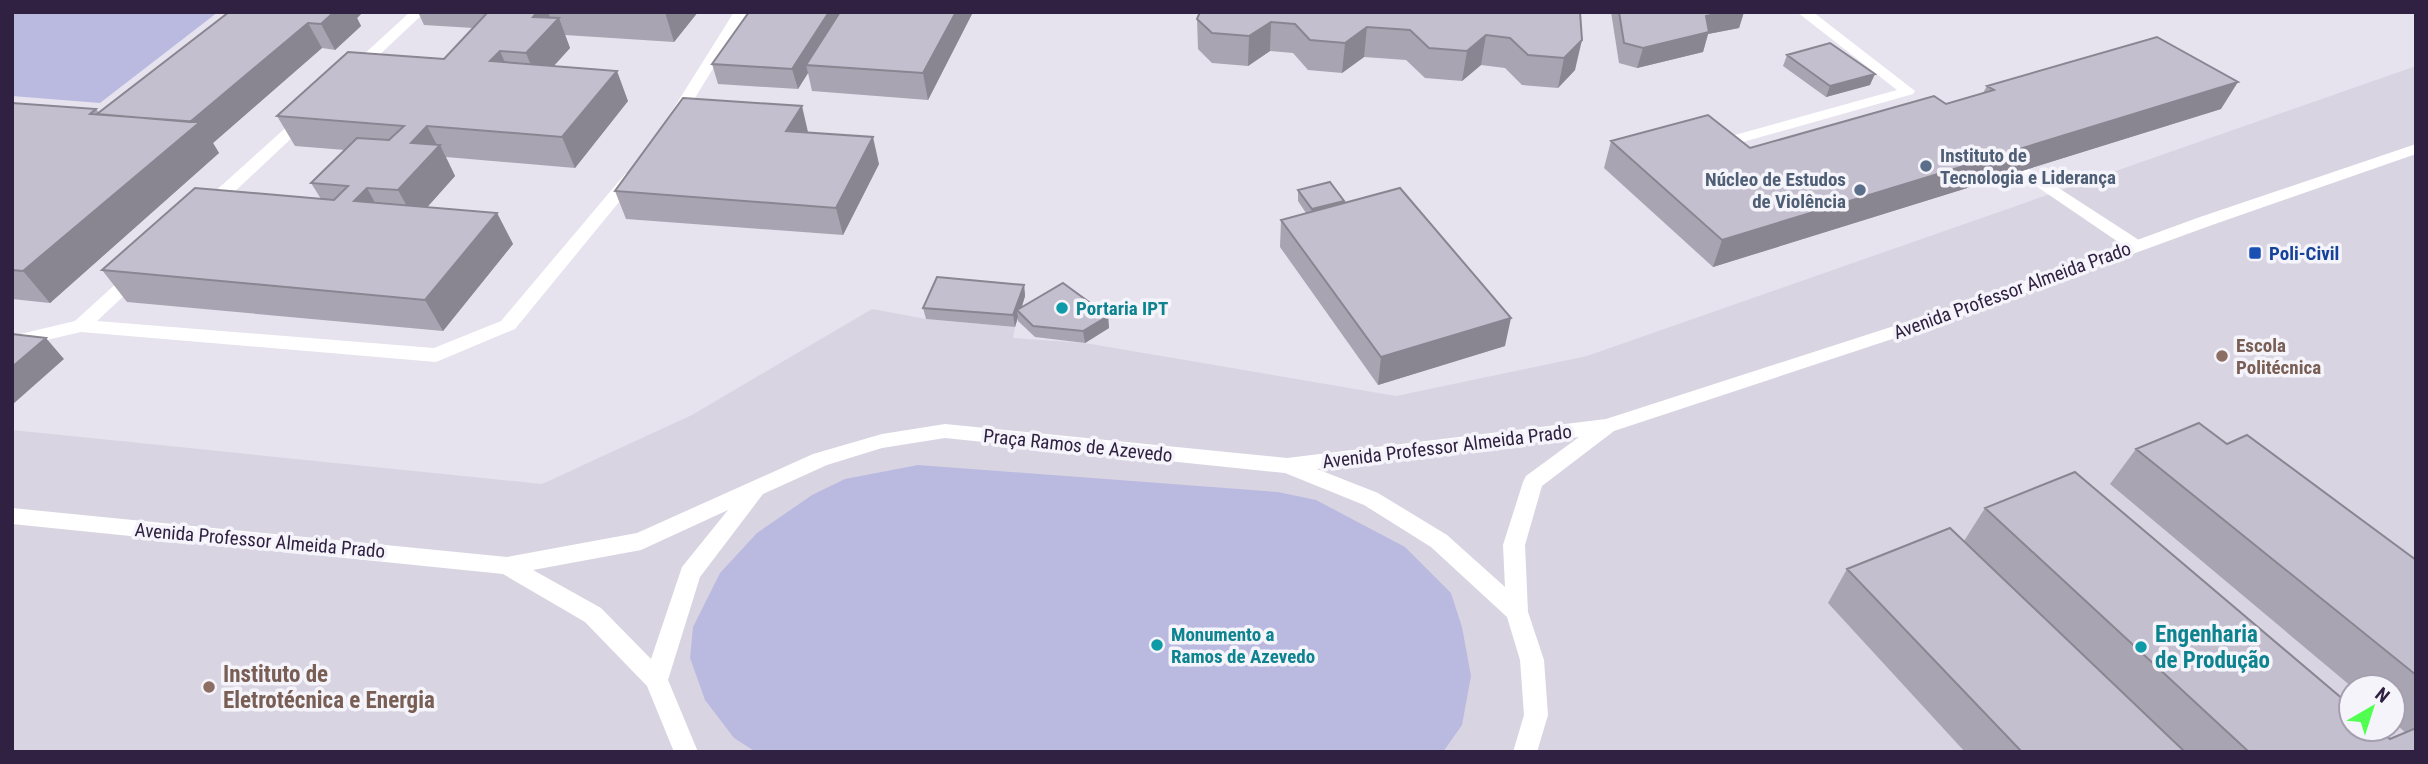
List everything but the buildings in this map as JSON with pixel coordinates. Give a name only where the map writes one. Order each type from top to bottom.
[{"type":"street","points":[[1730,142],[1913,95],[1804,12]]},
{"type":"street","name":"Avenida Professor Almeida Prado","points":[[1287,466],[1607,426],[1965,309],[2136,246],[2416,149]]},
{"type":"street","points":[[2023,170],[2136,246]]},
{"type":"street","points":[[12,342],[81,326]]},
{"type":"street","name":"Avenida Professor Almeida Prado","points":[[1517,612],[1514,545],[1532,482],[1607,426]]},
{"type":"street","name":"Praça Ramos de Azevedo","points":[[656,680],[690,573],[756,490],[820,458],[882,441],[945,431],[1287,466],[1371,499],[1439,541],[1517,612]]},
{"type":"street","name":"Avenida Professor Almeida Prado","points":[[12,516],[507,566],[641,541],[756,490]]},
{"type":"street","name":"Avenida Professor Almeida Prado","points":[[507,566],[593,615],[656,680]]},
{"type":"street","points":[[1517,612],[1532,660],[1536,715],[1525,752]]},
{"type":"street","points":[[656,680],[686,752]]},
{"type":"lane","points":[[346,79],[418,12]]},
{"type":"lane","points":[[668,130],[741,12]]},
{"type":"lane","points":[[193,222],[316,107]]},
{"type":"lane","points":[[81,326],[436,355],[508,326],[643,162]]},
{"type":"lane","points":[[81,326],[153,260]]},
{"type":"shaded area","points":[[12,12],[218,12],[100,103],[12,96]]},
{"type":"shaded area","points":[[2416,66],[2416,752],[12,752],[12,430],[542,484],[692,415],[872,309],[926,319],[1015,327],[1013,338],[1085,343],[1396,396],[1587,356]]},
{"type":"shaded area","points":[[918,465],[1278,492],[1316,500],[1405,547],[1451,593],[1462,627],[1471,676],[1462,725],[1443,752],[756,752],[734,738],[705,700],[690,658],[693,627],[720,573],[757,533],[812,495],[845,479]]},
{"type":"place","name":"Instituto de Tecnologia e Liderança","points":[[1926,166]]},
{"type":"place","name":"Núcleo de Estudos de Violência","points":[[1860,190]]},
{"type":"place","name":"Poli-Civil","points":[[2255,253]]},
{"type":"place","name":"Portaria IPT","points":[[1062,308]]},
{"type":"place","name":"Escola Politécnica","points":[[2222,356]]},
{"type":"place","name":"Monumento a Ramos de Azevedo","points":[[1157,645]]},
{"type":"place","name":"Engenharia de Produção","points":[[2141,647]]},
{"type":"place","name":"Instituto de Eletrotécnica e Energia","points":[[209,687]]}]
